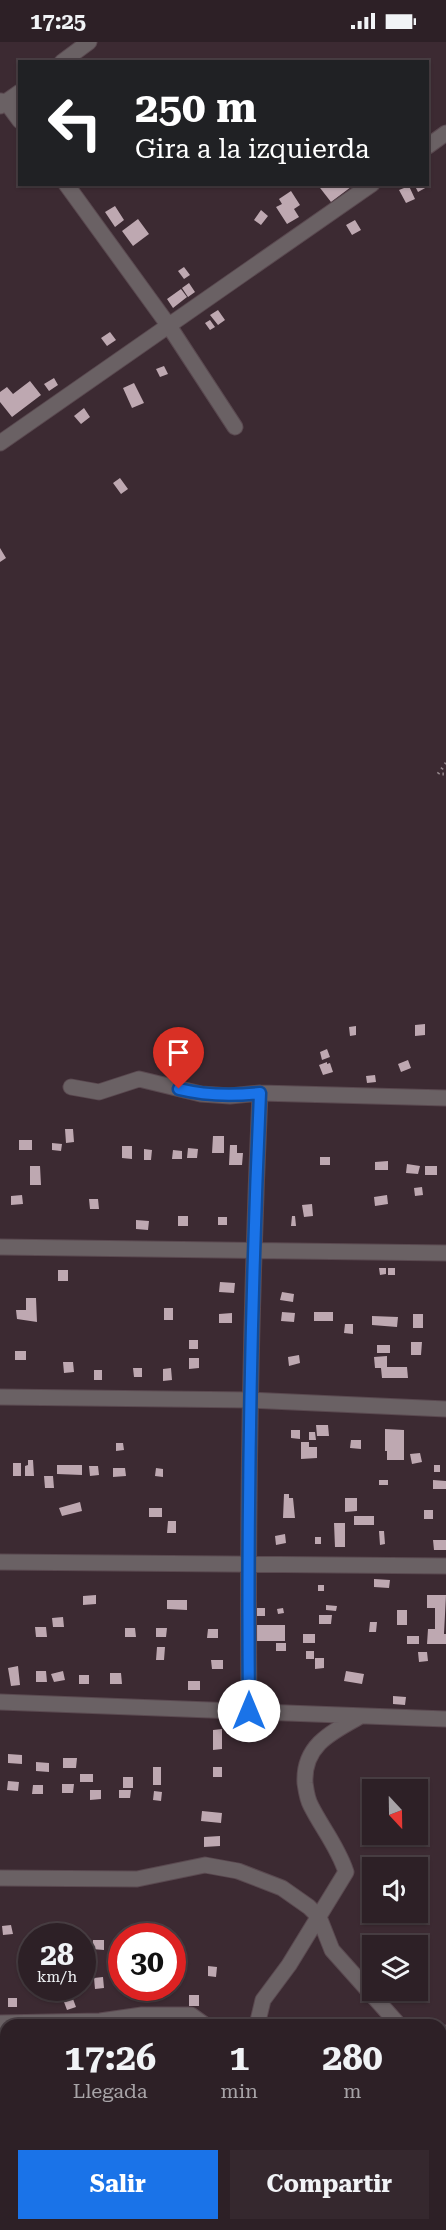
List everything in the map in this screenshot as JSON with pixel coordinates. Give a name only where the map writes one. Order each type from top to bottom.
[{"type":"street","points":[[65,60],[89,42]]},
{"type":"street","points":[[18,93],[2,103],[18,119]]},
{"type":"street","points":[[429,145],[446,133]]},
{"type":"street","points":[[67,186],[169,326],[235,427]]},
{"type":"street","points":[[0,443],[369,186]]},
{"type":"street","points":[[70,1087],[99,1092],[139,1079],[201,1094],[230,1096],[260,1093],[446,1098]]},
{"type":"street","points":[[249,1711],[247,1563],[253,1251],[260,1093]]},
{"type":"street","points":[[0,1247],[446,1253]]},
{"type":"street","points":[[0,1397],[251,1400],[446,1408]]},
{"type":"street","points":[[0,1562],[446,1566]]},
{"type":"street","points":[[0,1702],[446,1719]]},
{"type":"street","points":[[258,2019],[263,2000],[289,1965],[346,1872],[341,1856],[309,1804],[304,1769],[312,1750],[330,1733],[361,1716]]},
{"type":"street","points":[[0,1878],[137,1879],[205,1865],[238,1871],[282,1888],[309,1907],[319,1917],[332,1950],[394,2019]]},
{"type":"street","points":[[108,2019],[142,2015],[191,2015],[197,2019]]},
{"type":"path","points":[[446,763],[438,774],[446,774]]},
{"type":"building","points":[[319,186],[350,186],[351,187],[331,202]]},
{"type":"building","points":[[409,186],[415,199],[406,203],[399,190]]},
{"type":"building","points":[[415,186],[427,186],[427,187],[418,192]]},
{"type":"building","points":[[291,191],[300,205],[294,209],[299,217],[287,224],[276,207],[282,204],[279,199]]},
{"type":"building","points":[[115,206],[124,220],[115,227],[105,212]]},
{"type":"building","points":[[261,210],[268,216],[261,225],[254,220]]},
{"type":"building","points":[[138,219],[149,234],[133,246],[122,231]]},
{"type":"building","points":[[355,220],[361,230],[352,235],[346,225]]},
{"type":"building","points":[[184,267],[190,275],[184,279],[178,271]]},
{"type":"building","points":[[189,283],[195,292],[188,297],[182,288]]},
{"type":"building","points":[[181,289],[187,297],[173,308],[167,299]]},
{"type":"building","points":[[218,310],[225,320],[218,325],[210,315]]},
{"type":"building","points":[[210,320],[215,327],[210,330],[205,323]]},
{"type":"building","points":[[110,332],[116,340],[107,346],[101,338]]},
{"type":"building","points":[[164,366],[168,374],[160,377],[156,369]]},
{"type":"building","points":[[54,378],[58,385],[49,391],[44,384]]},
{"type":"building","points":[[30,381],[41,395],[12,417],[0,402],[0,392],[7,387],[13,394]]},
{"type":"building","points":[[134,383],[144,403],[132,408],[123,388]]},
{"type":"building","points":[[84,408],[90,417],[81,424],[74,416]]},
{"type":"building","points":[[120,478],[128,489],[121,494],[113,483]]},
{"type":"building","points":[[0,548],[6,558],[0,562]]},
{"type":"building","points":[[425,1024],[425,1035],[415,1036],[415,1025]]},
{"type":"building","points":[[356,1026],[356,1035],[350,1036],[349,1027]]},
{"type":"building","points":[[327,1049],[330,1057],[322,1060],[320,1052]]},
{"type":"building","points":[[408,1060],[411,1068],[401,1072],[398,1064]]},
{"type":"building","points":[[327,1062],[327,1064],[330,1063],[333,1072],[323,1075],[319,1065]]},
{"type":"building","points":[[375,1075],[376,1082],[367,1083],[366,1076]]},
{"type":"building","points":[[65,1129],[73,1129],[74,1142],[66,1143]]},
{"type":"building","points":[[213,1136],[224,1136],[224,1153],[212,1153]]},
{"type":"building","points":[[19,1140],[32,1140],[32,1150],[19,1150]]},
{"type":"building","points":[[52,1143],[62,1144],[61,1151],[52,1150]]},
{"type":"building","points":[[230,1145],[237,1145],[237,1153],[243,1153],[242,1165],[229,1165]]},
{"type":"building","points":[[122,1146],[132,1146],[132,1159],[122,1158]]},
{"type":"building","points":[[188,1148],[198,1149],[197,1158],[187,1158]]},
{"type":"building","points":[[144,1149],[152,1150],[151,1160],[144,1160]]},
{"type":"building","points":[[173,1150],[182,1151],[182,1159],[172,1159]]},
{"type":"building","points":[[320,1157],[330,1157],[330,1165],[320,1165]]},
{"type":"building","points":[[388,1161],[388,1170],[375,1170],[375,1162]]},
{"type":"building","points":[[407,1164],[420,1166],[418,1174],[406,1173]]},
{"type":"building","points":[[30,1166],[40,1166],[41,1185],[30,1185]]},
{"type":"building","points":[[425,1166],[437,1166],[437,1175],[425,1175]]},
{"type":"building","points":[[422,1187],[423,1195],[415,1196],[414,1188]]},
{"type":"building","points":[[22,1195],[23,1204],[11,1205],[11,1196]]},
{"type":"building","points":[[387,1195],[388,1204],[375,1206],[374,1197]]},
{"type":"building","points":[[89,1199],[98,1199],[99,1209],[90,1209]]},
{"type":"building","points":[[312,1204],[313,1216],[304,1217],[302,1205]]},
{"type":"building","points":[[178,1216],[188,1216],[188,1226],[178,1226]]},
{"type":"building","points":[[292,1216],[295,1216],[296,1226],[291,1226]]},
{"type":"building","points":[[218,1217],[227,1217],[227,1225],[218,1225]]},
{"type":"building","points":[[136,1220],[149,1221],[148,1230],[136,1229]]},
{"type":"building","points":[[379,1268],[386,1268],[386,1274],[380,1275]]},
{"type":"building","points":[[388,1268],[395,1268],[395,1275],[388,1275]]},
{"type":"building","points":[[58,1270],[68,1270],[68,1281],[58,1281]]},
{"type":"building","points":[[220,1282],[235,1283],[234,1293],[219,1292]]},
{"type":"building","points":[[282,1292],[294,1294],[293,1302],[280,1300]]},
{"type":"building","points":[[26,1298],[36,1298],[37,1322],[17,1319],[16,1310],[26,1310]]},
{"type":"building","points":[[164,1308],[173,1308],[173,1320],[164,1320]]},
{"type":"building","points":[[282,1312],[295,1313],[294,1322],[281,1321]]},
{"type":"building","points":[[314,1312],[333,1312],[333,1321],[314,1321]]},
{"type":"building","points":[[232,1313],[232,1323],[219,1323],[219,1314]]},
{"type":"building","points":[[413,1314],[423,1314],[423,1328],[413,1328]]},
{"type":"building","points":[[372,1316],[398,1317],[397,1327],[372,1325]]},
{"type":"building","points":[[345,1324],[353,1324],[353,1334],[344,1333]]},
{"type":"building","points":[[189,1340],[198,1340],[198,1349],[189,1349]]},
{"type":"building","points":[[411,1342],[422,1342],[421,1355],[411,1355]]},
{"type":"building","points":[[377,1345],[390,1345],[390,1353],[377,1353]]},
{"type":"building","points":[[15,1351],[26,1351],[26,1360],[15,1360]]},
{"type":"building","points":[[299,1355],[300,1363],[289,1366],[288,1357]]},
{"type":"building","points":[[387,1356],[387,1367],[407,1367],[408,1378],[382,1378],[381,1368],[375,1368],[374,1357]]},
{"type":"building","points":[[189,1358],[199,1358],[199,1368],[189,1369]]},
{"type":"building","points":[[63,1362],[73,1362],[74,1372],[64,1373]]},
{"type":"building","points":[[133,1368],[142,1368],[142,1377],[134,1377]]},
{"type":"building","points":[[171,1368],[172,1380],[163,1381],[163,1369]]},
{"type":"building","points":[[94,1370],[102,1370],[102,1380],[94,1380]]},
{"type":"building","points":[[316,1425],[328,1425],[329,1436],[317,1436]]},
{"type":"building","points":[[385,1429],[404,1430],[404,1460],[387,1460]]},
{"type":"building","points":[[291,1430],[300,1430],[300,1439],[291,1438]]},
{"type":"building","points":[[309,1432],[315,1432],[316,1440],[309,1440]]},
{"type":"building","points":[[351,1440],[361,1440],[361,1449],[350,1448]]},
{"type":"building","points":[[301,1442],[309,1442],[309,1447],[317,1447],[317,1458],[301,1459]]},
{"type":"building","points":[[116,1443],[123,1443],[124,1450],[116,1451]]},
{"type":"building","points":[[420,1453],[422,1462],[412,1464],[410,1454]]},
{"type":"building","points":[[28,1460],[33,1460],[34,1476],[25,1476],[25,1466],[28,1465]]},
{"type":"building","points":[[13,1463],[21,1463],[21,1476],[13,1476]]},
{"type":"building","points":[[57,1465],[82,1465],[82,1475],[57,1474]]},
{"type":"building","points":[[434,1465],[440,1465],[440,1472],[434,1472]]},
{"type":"building","points":[[89,1466],[98,1466],[99,1475],[90,1476]]},
{"type":"building","points":[[113,1468],[125,1468],[126,1476],[113,1477]]},
{"type":"building","points":[[156,1468],[163,1469],[163,1477],[155,1476]]},
{"type":"building","points":[[44,1476],[53,1476],[54,1488],[45,1488]]},
{"type":"building","points":[[379,1480],[388,1480],[388,1485],[379,1485]]},
{"type":"building","points":[[433,1480],[446,1481],[446,1489],[433,1489]]},
{"type":"building","points":[[284,1494],[289,1494],[289,1498],[293,1498],[295,1518],[283,1518]]},
{"type":"building","points":[[345,1498],[357,1498],[357,1511],[345,1512]]},
{"type":"building","points":[[80,1502],[82,1511],[62,1516],[59,1508]]},
{"type":"building","points":[[149,1508],[162,1508],[162,1517],[149,1517]]},
{"type":"building","points":[[424,1510],[433,1510],[433,1519],[424,1519]]},
{"type":"building","points":[[354,1516],[374,1516],[374,1525],[354,1525]]},
{"type":"building","points":[[168,1521],[176,1521],[176,1533],[167,1533]]},
{"type":"building","points":[[334,1523],[345,1523],[345,1547],[335,1547]]},
{"type":"building","points":[[379,1531],[384,1531],[385,1544],[380,1545]]},
{"type":"building","points":[[285,1534],[286,1543],[276,1545],[275,1536]]},
{"type":"building","points":[[315,1537],[321,1537],[321,1544],[315,1544]]},
{"type":"building","points":[[433,1540],[446,1540],[446,1550],[434,1550]]},
{"type":"building","points":[[374,1579],[390,1580],[389,1588],[374,1587]]},
{"type":"building","points":[[318,1585],[324,1585],[324,1591],[318,1591]]},
{"type":"building","points":[[96,1595],[96,1604],[83,1605],[83,1596]]},
{"type":"building","points":[[427,1595],[446,1595],[444,1634],[446,1634],[446,1644],[427,1644],[428,1629],[435,1629],[435,1608],[427,1608]]},
{"type":"building","points":[[167,1600],[187,1600],[187,1610],[167,1609]]},
{"type":"building","points":[[326,1605],[337,1606],[336,1611],[326,1610]]},
{"type":"building","points":[[257,1608],[265,1608],[265,1616],[257,1616]]},
{"type":"building","points":[[283,1608],[284,1613],[278,1614],[277,1609]]},
{"type":"building","points":[[397,1610],[407,1610],[407,1625],[397,1625]]},
{"type":"building","points":[[319,1615],[332,1615],[331,1624],[319,1624]]},
{"type":"building","points":[[63,1617],[64,1627],[53,1627],[52,1618]]},
{"type":"building","points":[[370,1622],[377,1622],[376,1632],[369,1632]]},
{"type":"building","points":[[254,1625],[285,1625],[285,1641],[254,1641]]},
{"type":"building","points":[[35,1627],[46,1627],[47,1637],[36,1637]]},
{"type":"building","points":[[125,1628],[135,1628],[136,1637],[125,1637]]},
{"type":"building","points":[[156,1628],[167,1628],[166,1637],[156,1637]]},
{"type":"building","points":[[208,1629],[218,1629],[218,1638],[207,1638]]},
{"type":"building","points":[[303,1634],[315,1634],[315,1643],[303,1643]]},
{"type":"building","points":[[407,1636],[419,1636],[419,1644],[407,1644]]},
{"type":"building","points":[[276,1643],[286,1643],[286,1651],[276,1651]]},
{"type":"building","points":[[157,1647],[165,1647],[164,1660],[156,1660]]},
{"type":"building","points":[[306,1651],[314,1651],[314,1659],[306,1659]]},
{"type":"building","points":[[418,1652],[427,1652],[428,1661],[419,1662]]},
{"type":"building","points":[[315,1658],[324,1658],[324,1668],[315,1669]]},
{"type":"building","points":[[211,1660],[223,1660],[223,1669],[212,1669]]},
{"type":"building","points":[[18,1666],[20,1685],[11,1686],[8,1668]]},
{"type":"building","points":[[36,1671],[46,1671],[47,1682],[36,1682]]},
{"type":"building","points":[[63,1671],[65,1680],[54,1682],[51,1674]]},
{"type":"building","points":[[346,1671],[364,1674],[362,1684],[344,1681]]},
{"type":"building","points":[[110,1673],[121,1673],[122,1684],[110,1684]]},
{"type":"building","points":[[79,1675],[89,1675],[89,1684],[79,1684]]},
{"type":"building","points":[[188,1681],[200,1681],[200,1690],[188,1690]]},
{"type":"building","points":[[393,1696],[406,1697],[405,1705],[393,1704]]},
{"type":"building","points":[[222,1729],[222,1749],[213,1750],[213,1730]]},
{"type":"building","points":[[8,1754],[22,1755],[22,1764],[8,1763]]},
{"type":"building","points":[[63,1758],[77,1758],[76,1768],[63,1768]]},
{"type":"building","points":[[36,1762],[49,1763],[49,1772],[36,1771]]},
{"type":"building","points":[[153,1767],[161,1767],[161,1785],[153,1785]]},
{"type":"building","points":[[213,1767],[222,1767],[222,1777],[213,1777]]},
{"type":"building","points":[[80,1774],[93,1774],[93,1782],[80,1782]]},
{"type":"building","points":[[123,1777],[133,1777],[133,1788],[123,1788]]},
{"type":"building","points":[[8,1781],[19,1782],[18,1791],[7,1790]]},
{"type":"building","points":[[62,1784],[74,1784],[73,1793],[62,1793]]},
{"type":"building","points":[[33,1785],[43,1785],[43,1794],[32,1794]]},
{"type":"building","points":[[90,1790],[101,1790],[101,1799],[90,1800]]},
{"type":"building","points":[[119,1790],[131,1790],[130,1798],[119,1798]]},
{"type":"building","points":[[154,1791],[162,1792],[161,1801],[153,1800]]},
{"type":"building","points":[[202,1811],[222,1813],[221,1823],[201,1821]]},
{"type":"building","points":[[220,1836],[220,1846],[204,1847],[204,1837]]},
{"type":"building","points":[[11,1925],[13,1934],[3,1935],[2,1926]]},
{"type":"building","points":[[96,1940],[104,1940],[104,1950],[96,1949]]},
{"type":"building","points":[[208,1966],[217,1967],[216,1977],[208,1976]]},
{"type":"building","points":[[103,1977],[104,1988],[96,1989],[96,1978]]},
{"type":"building","points":[[189,1995],[199,1995],[199,2006],[189,2006]]},
{"type":"building","points":[[8,1998],[17,1998],[17,2007],[8,2007]]},
{"type":"building","points":[[74,2001],[76,2007],[67,2010],[64,2002]]},
{"type":"route","points":[[179,1089],[201,1094],[230,1096],[260,1093],[253,1251],[247,1563],[249,1711]]}]
